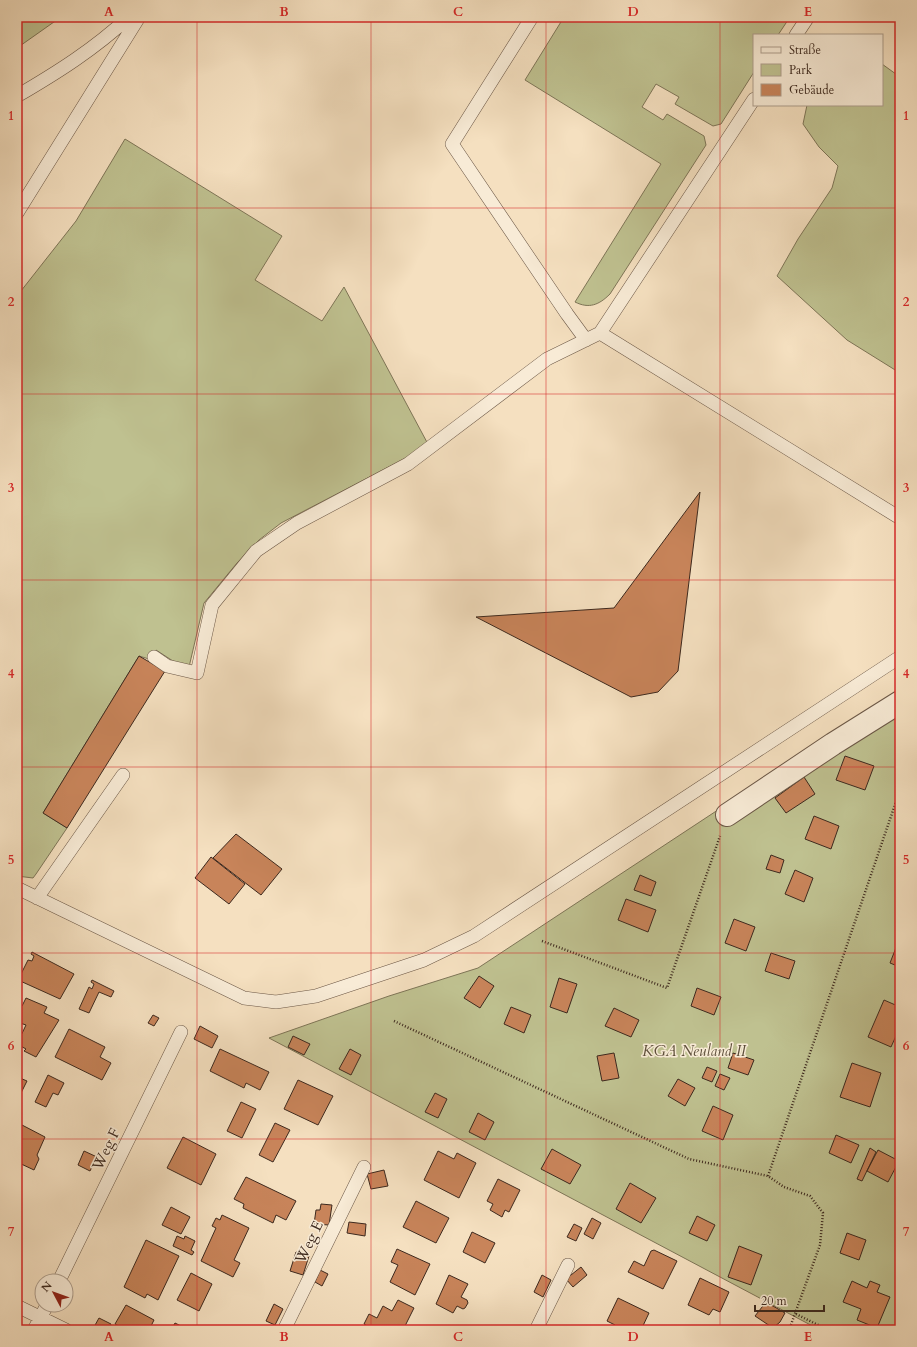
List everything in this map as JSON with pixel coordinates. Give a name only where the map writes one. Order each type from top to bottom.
[{"type":"street","points":[[727,815],[900,702]]},
{"type":"lane","points":[[17,96],[60,71],[96,46],[129,17]]},
{"type":"lane","points":[[17,213],[139,17]]},
{"type":"lane","points":[[532,17],[452,144],[516,240],[586,340]]},
{"type":"lane","points":[[797,34],[808,17]]},
{"type":"lane","points":[[154,657],[167,666],[197,673],[212,605],[256,551],[297,523],[408,464],[547,359],[600,333],[753,101]]},
{"type":"lane","points":[[600,333],[900,518]]},
{"type":"lane","points":[[17,888],[244,998],[276,1002],[316,996],[424,960],[474,936],[900,656]]},
{"type":"lane","points":[[37,898],[123,776]]},
{"type":"lane","name":"Weg F","points":[[62,1273],[182,1032]]},
{"type":"lane","name":"Weg E","points":[[284,1330],[364,1168]]},
{"type":"lane","points":[[536,1330],[568,1265]]},
{"type":"lane","points":[[17,1306],[66,1330]]},
{"type":"lane","points":[[34,1330],[43,1313]]},
{"type":"path","points":[[768,1176],[900,790]]},
{"type":"path","points":[[542,941],[667,988],[727,815]]},
{"type":"path","points":[[394,1021],[689,1159],[768,1176],[784,1187],[810,1196],[823,1213],[820,1245],[789,1330]]},
{"type":"path","points":[[796,1314],[828,1330]]},
{"type":"green space","points":[[17,17],[61,17],[17,48]]},
{"type":"green space","points":[[564,17],[790,17],[779,34],[753,34],[753,74],[721,124],[713,126],[675,104],[679,97],[656,84],[642,107],[663,120],[667,114],[704,136],[706,145],[610,294],[602,301],[594,305],[585,305],[575,302],[661,164],[525,80]]},
{"type":"green space","points":[[883,65],[900,77],[900,373],[847,340],[777,276],[798,239],[832,188],[838,166],[819,147],[803,124],[807,106],[883,106]]},
{"type":"green space","points":[[125,139],[282,236],[255,280],[322,321],[344,287],[429,446],[281,523],[259,540],[237,563],[204,603],[189,667],[173,661],[156,650],[149,659],[139,656],[43,813],[67,828],[33,878],[17,876],[17,296],[76,221]]},
{"type":"green space","name":"KGA Neuland II","points":[[900,690],[900,1330],[820,1330],[269,1038],[389,996],[478,968]]},
{"type":"building","points":[[700,492],[678,671],[658,692],[631,697],[476,617],[614,608]]},
{"type":"building","points":[[139,656],[165,671],[67,828],[43,813]]},
{"type":"building","points":[[845,756],[874,766],[865,790],[836,780]]},
{"type":"building","points":[[804,777],[815,794],[786,813],[775,798]]},
{"type":"building","points":[[814,816],[839,826],[831,849],[805,839]]},
{"type":"building","points":[[236,834],[282,869],[261,895],[213,858]]},
{"type":"building","points":[[771,855],[784,860],[780,873],[766,869]]},
{"type":"building","points":[[211,857],[245,884],[229,904],[195,878]]},
{"type":"building","points":[[795,870],[813,878],[804,902],[785,894]]},
{"type":"building","points":[[640,875],[656,882],[651,896],[634,890]]},
{"type":"building","points":[[626,899],[656,910],[648,932],[618,920]]},
{"type":"building","points":[[734,919],[755,927],[746,951],[725,943]]},
{"type":"building","points":[[897,945],[900,946],[900,967],[890,963]]},
{"type":"building","points":[[32,952],[74,974],[60,999],[18,980],[28,960],[32,961],[34,956],[31,954]]},
{"type":"building","points":[[771,953],[795,961],[789,979],[765,971]]},
{"type":"building","points":[[479,976],[494,986],[480,1008],[464,998]]},
{"type":"building","points":[[559,978],[577,984],[567,1013],[550,1007]]},
{"type":"building","points":[[92,980],[114,991],[111,997],[99,992],[89,1013],[79,1009],[89,987],[92,989],[94,984],[91,982]]},
{"type":"building","points":[[697,988],[721,997],[714,1015],[691,1006]]},
{"type":"building","points":[[26,998],[47,1007],[44,1013],[59,1020],[36,1057],[24,1051],[26,1049],[17,1044],[26,1025],[20,1023],[21,1020],[17,1018],[17,1004],[22,1006]]},
{"type":"building","points":[[884,1000],[900,1007],[900,1027],[891,1047],[868,1037]]},
{"type":"building","points":[[511,1007],[531,1015],[524,1033],[504,1024]]},
{"type":"building","points":[[614,1008],[639,1020],[631,1037],[605,1026]]},
{"type":"building","points":[[153,1015],[159,1018],[154,1026],[148,1023]]},
{"type":"building","points":[[200,1026],[218,1036],[212,1048],[194,1039]]},
{"type":"building","points":[[69,1029],[105,1047],[100,1057],[111,1063],[102,1080],[55,1057]]},
{"type":"building","points":[[293,1036],[310,1044],[304,1055],[288,1047]]},
{"type":"building","points":[[220,1049],[269,1072],[260,1090],[246,1083],[244,1088],[210,1071]]},
{"type":"building","points":[[350,1049],[361,1055],[351,1075],[339,1069]]},
{"type":"building","points":[[614,1053],[619,1078],[602,1081],[597,1056]]},
{"type":"building","points":[[733,1053],[754,1060],[748,1075],[728,1068]]},
{"type":"building","points":[[852,1063],[881,1073],[870,1107],[840,1097]]},
{"type":"building","points":[[707,1067],[717,1071],[712,1082],[702,1078]]},
{"type":"building","points":[[720,1074],[730,1078],[724,1090],[715,1086]]},
{"type":"building","points":[[48,1075],[64,1083],[58,1095],[53,1093],[46,1107],[35,1102]]},
{"type":"building","points":[[20,1078],[27,1081],[19,1097],[17,1096],[17,1084]]},
{"type":"building","points":[[678,1079],[695,1088],[685,1106],[668,1096]]},
{"type":"building","points":[[298,1080],[333,1096],[318,1125],[284,1109]]},
{"type":"building","points":[[435,1093],[447,1099],[438,1118],[425,1112]]},
{"type":"building","points":[[241,1102],[256,1109],[242,1138],[227,1131]]},
{"type":"building","points":[[713,1106],[733,1115],[723,1140],[702,1131]]},
{"type":"building","points":[[478,1113],[494,1122],[485,1140],[469,1132]]},
{"type":"building","points":[[275,1123],[290,1130],[273,1162],[259,1155]]},
{"type":"building","points":[[22,1125],[45,1137],[37,1155],[39,1159],[34,1170],[17,1162],[17,1136]]},
{"type":"building","points":[[836,1135],[859,1145],[851,1163],[829,1153]]},
{"type":"building","points":[[183,1137],[216,1154],[201,1185],[167,1168]]},
{"type":"building","points":[[870,1148],[876,1152],[862,1181],[857,1179]]},
{"type":"building","points":[[552,1149],[581,1165],[570,1184],[541,1169]]},
{"type":"building","points":[[878,1150],[899,1161],[888,1182],[867,1171]]},
{"type":"building","points":[[84,1151],[97,1157],[90,1171],[78,1165]]},
{"type":"building","points":[[438,1151],[454,1159],[457,1153],[476,1163],[459,1198],[424,1180]]},
{"type":"building","points":[[384,1170],[388,1186],[371,1189],[367,1174]]},
{"type":"building","points":[[246,1177],[296,1201],[286,1220],[276,1215],[273,1223],[243,1208],[244,1204],[234,1199]]},
{"type":"building","points":[[498,1179],[520,1190],[509,1212],[505,1210],[502,1217],[490,1210],[493,1204],[487,1201]]},
{"type":"building","points":[[630,1183],[656,1198],[641,1223],[616,1209]]},
{"type":"building","points":[[416,1201],[449,1218],[436,1243],[403,1227]]},
{"type":"building","points":[[321,1204],[332,1205],[329,1225],[314,1224],[316,1210],[320,1210]]},
{"type":"building","points":[[171,1207],[190,1217],[181,1234],[162,1225]]},
{"type":"building","points":[[222,1215],[249,1228],[234,1260],[240,1263],[233,1277],[201,1261],[216,1228],[212,1226],[216,1218],[220,1220]]},
{"type":"building","points":[[697,1216],[715,1225],[707,1241],[689,1233]]},
{"type":"building","points":[[592,1218],[601,1223],[593,1239],[584,1234]]},
{"type":"building","points":[[349,1222],[366,1224],[365,1236],[347,1233]]},
{"type":"building","points":[[574,1224],[582,1228],[576,1241],[567,1237]]},
{"type":"building","points":[[472,1232],[495,1243],[485,1263],[463,1252]]},
{"type":"building","points":[[847,1233],[866,1240],[859,1260],[840,1253]]},
{"type":"building","points":[[177,1236],[184,1239],[185,1236],[195,1241],[191,1250],[194,1252],[192,1255],[173,1246]]},
{"type":"building","points":[[146,1240],[179,1256],[158,1300],[147,1294],[145,1298],[124,1287]]},
{"type":"building","points":[[739,1246],[762,1255],[751,1285],[728,1277]]},
{"type":"building","points":[[397,1249],[430,1264],[415,1295],[390,1282],[398,1265],[391,1262]]},
{"type":"building","points":[[654,1250],[677,1261],[663,1289],[628,1272],[634,1261],[644,1266],[651,1251]]},
{"type":"building","points":[[296,1252],[309,1256],[303,1275],[290,1271]]},
{"type":"building","points":[[581,1267],[587,1275],[573,1287],[566,1279]]},
{"type":"building","points":[[320,1270],[328,1274],[322,1286],[315,1282]]},
{"type":"building","points":[[191,1273],[212,1284],[199,1311],[177,1300]]},
{"type":"building","points":[[449,1275],[468,1284],[461,1297],[467,1300],[468,1303],[463,1309],[457,1306],[453,1313],[436,1304]]},
{"type":"building","points":[[542,1275],[551,1280],[543,1297],[534,1292]]},
{"type":"building","points":[[700,1278],[729,1292],[720,1312],[713,1309],[709,1315],[688,1305]]},
{"type":"building","points":[[852,1281],[867,1288],[870,1281],[880,1285],[877,1292],[890,1297],[877,1328],[857,1320],[861,1309],[843,1302]]},
{"type":"building","points":[[618,1298],[649,1313],[641,1330],[613,1330],[615,1325],[607,1321]]},
{"type":"building","points":[[398,1300],[414,1308],[403,1330],[370,1330],[371,1328],[364,1324],[369,1314],[377,1318],[383,1306],[392,1311]]},
{"type":"building","points":[[766,1302],[785,1313],[780,1322],[773,1328],[755,1316]]},
{"type":"building","points":[[274,1304],[283,1309],[275,1325],[266,1321]]},
{"type":"building","points":[[126,1305],[154,1320],[149,1330],[126,1330],[115,1324]]},
{"type":"building","points":[[99,1318],[111,1324],[108,1330],[100,1330],[94,1327]]},
{"type":"building","points":[[175,1323],[189,1330],[171,1330]]}]
